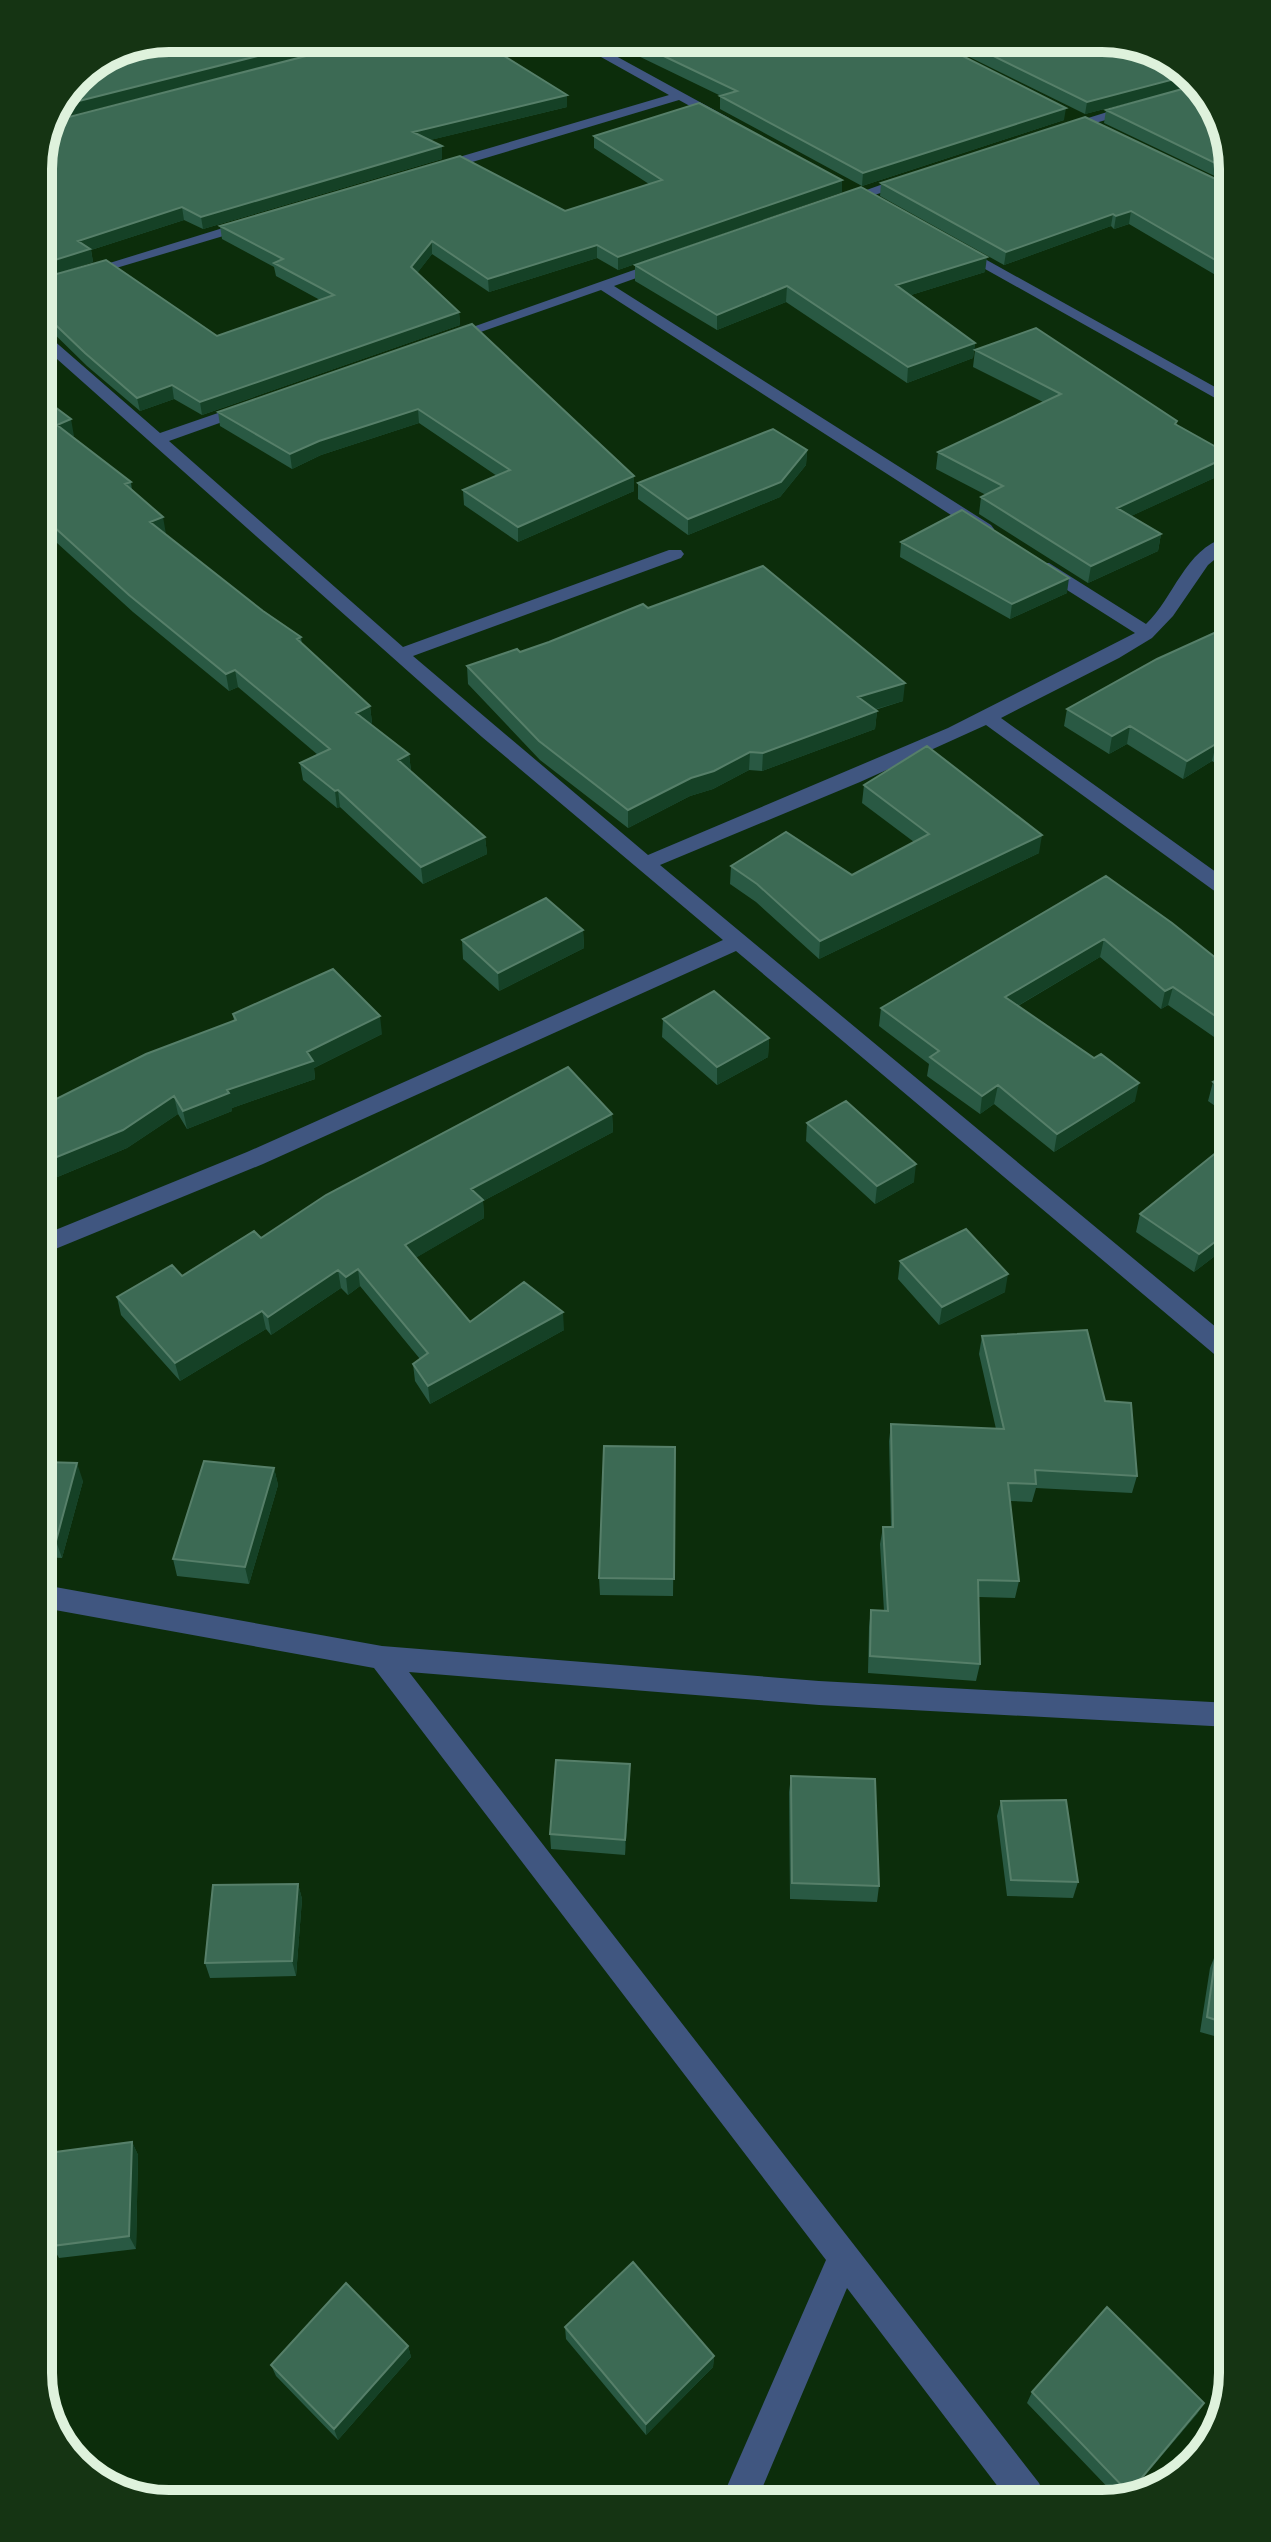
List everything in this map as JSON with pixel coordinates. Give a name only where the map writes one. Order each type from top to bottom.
[{"type":"street","points":[[599,52],[736,126]]},
{"type":"street","points":[[421,173],[680,96]]},
{"type":"street","points":[[1039,136],[1144,105]]},
{"type":"street","points":[[1070,114],[1112,135]]},
{"type":"street","points":[[818,209],[921,175]]},
{"type":"street","points":[[69,277],[268,218]]},
{"type":"street","points":[[942,239],[1219,395]]},
{"type":"street","points":[[424,347],[675,260]]},
{"type":"street","points":[[603,285],[1001,540]]},
{"type":"street","points":[[52,347],[489,733],[1219,1344]]},
{"type":"street","points":[[156,440],[260,404]]},
{"type":"street","points":[[647,863],[989,718],[1147,633],[1219,551]]},
{"type":"street","points":[[401,654],[675,554]]},
{"type":"street","points":[[1028,557],[1147,633]]},
{"type":"street","points":[[989,718],[1219,884]]},
{"type":"street","points":[[52,1241],[255,1158],[738,942]]},
{"type":"street","points":[[52,1597],[382,1658],[819,1693],[1219,1714]]},
{"type":"street","points":[[382,1658],[1023,2490]]},
{"type":"street","points":[[743,2490],[843,2259]]},
{"type":"building","points":[[169,52],[273,52],[73,102],[92,81],[131,58]]},
{"type":"building","points":[[322,52],[498,52],[567,95],[413,132],[442,146],[201,217],[182,207],[78,241],[90,249],[52,261],[52,161],[63,118]]},
{"type":"building","points":[[655,52],[955,52],[1066,108],[863,173],[720,96],[737,91]]},
{"type":"building","points":[[985,52],[1125,54],[1154,64],[1176,79],[1087,102]]},
{"type":"building","points":[[1186,88],[1210,124],[1219,165],[1106,110]]},
{"type":"building","points":[[699,103],[842,180],[618,257],[597,245],[488,279],[432,241],[411,267],[459,312],[200,402],[172,385],[137,398],[52,321],[52,275],[106,260],[217,336],[334,295],[274,263],[283,259],[220,226],[460,156],[565,211],[662,180],[594,136]]},
{"type":"building","points":[[1085,117],[1219,181],[1219,262],[1131,211],[1116,216],[1113,214],[1006,252],[881,183]]},
{"type":"building","points":[[861,187],[987,257],[896,285],[975,343],[908,367],[787,286],[717,315],[635,265]]},
{"type":"building","points":[[472,324],[634,476],[518,527],[463,490],[510,470],[418,409],[319,441],[290,454],[218,412]]},
{"type":"building","points":[[1036,328],[1177,421],[1175,424],[1219,449],[1219,461],[1117,508],[1161,534],[1091,566],[981,497],[1003,486],[938,452],[1061,394],[975,350]]},
{"type":"building","points":[[52,405],[71,419],[57,425],[131,482],[125,484],[163,517],[150,522],[301,637],[297,639],[370,706],[356,713],[409,754],[398,760],[485,837],[421,867],[338,790],[335,791],[300,763],[330,749],[235,670],[226,674],[129,595],[52,525]]},
{"type":"building","points":[[773,429],[807,450],[781,482],[688,519],[638,483]]},
{"type":"building","points":[[962,510],[1069,578],[1012,604],[901,542]]},
{"type":"building","points":[[763,566],[905,683],[858,697],[877,711],[763,753],[750,752],[628,810],[539,741],[467,666],[517,649],[520,652],[643,604],[648,608]]},
{"type":"building","points":[[1219,631],[1219,746],[1216,744],[1187,761],[1130,726],[1112,736],[1067,709],[1157,659]]},
{"type":"building","points":[[927,746],[1042,835],[820,941],[757,884],[731,866],[786,832],[852,875],[929,834],[864,785]]},
{"type":"building","points":[[1106,876],[1219,961],[1219,1019],[1173,987],[1165,991],[1104,939],[1005,997],[1094,1058],[1101,1054],[1139,1083],[1057,1134],[998,1085],[982,1096],[930,1057],[939,1051],[881,1008]]},
{"type":"building","points":[[546,898],[583,930],[498,973],[462,940]]},
{"type":"building","points":[[333,969],[380,1016],[307,1052],[313,1061],[227,1090],[229,1093],[183,1111],[174,1096],[123,1130],[52,1159],[52,1101],[146,1054],[236,1020],[233,1014]]},
{"type":"building","points":[[714,991],[769,1038],[717,1067],[663,1019]]},
{"type":"building","points":[[568,1067],[612,1114],[471,1189],[483,1200],[405,1245],[470,1322],[524,1282],[563,1312],[428,1386],[413,1364],[428,1353],[358,1269],[346,1277],[338,1270],[268,1317],[262,1311],[175,1363],[117,1297],[172,1265],[182,1276],[254,1231],[261,1238],[326,1195]]},
{"type":"building","points":[[846,1101],[916,1164],[877,1186],[807,1123]]},
{"type":"building","points":[[1219,1150],[1219,1239],[1199,1254],[1140,1214]]},
{"type":"building","points":[[966,1229],[1008,1274],[942,1307],[900,1261]]},
{"type":"building","points":[[1087,1330],[1105,1401],[1131,1403],[1137,1476],[1035,1470],[1036,1484],[1008,1483],[1019,1581],[978,1580],[980,1664],[870,1656],[871,1610],[888,1611],[883,1527],[893,1527],[891,1424],[1004,1429],[982,1336]]},
{"type":"building","points":[[604,1446],[675,1447],[674,1579],[599,1578]]},
{"type":"building","points":[[204,1461],[274,1468],[245,1567],[173,1559]]},
{"type":"building","points":[[52,1462],[77,1463],[56,1541],[52,1541]]},
{"type":"building","points":[[556,1760],[630,1764],[625,1840],[550,1834]]},
{"type":"building","points":[[791,1776],[875,1779],[879,1886],[792,1883]]},
{"type":"building","points":[[1066,1800],[1078,1882],[1011,1880],[1001,1801]]},
{"type":"building","points":[[298,1884],[292,1961],[205,1963],[213,1885]]},
{"type":"building","points":[[1216,1953],[1219,1954],[1219,2021],[1207,2017]]},
{"type":"building","points":[[132,2142],[129,2236],[52,2246],[56,2152]]},
{"type":"building","points":[[633,2262],[714,2356],[646,2424],[565,2327]]},
{"type":"building","points":[[346,2283],[408,2346],[334,2429],[271,2365]]},
{"type":"building","points":[[1107,2307],[1204,2403],[1136,2484],[1124,2488],[1032,2392]]}]
